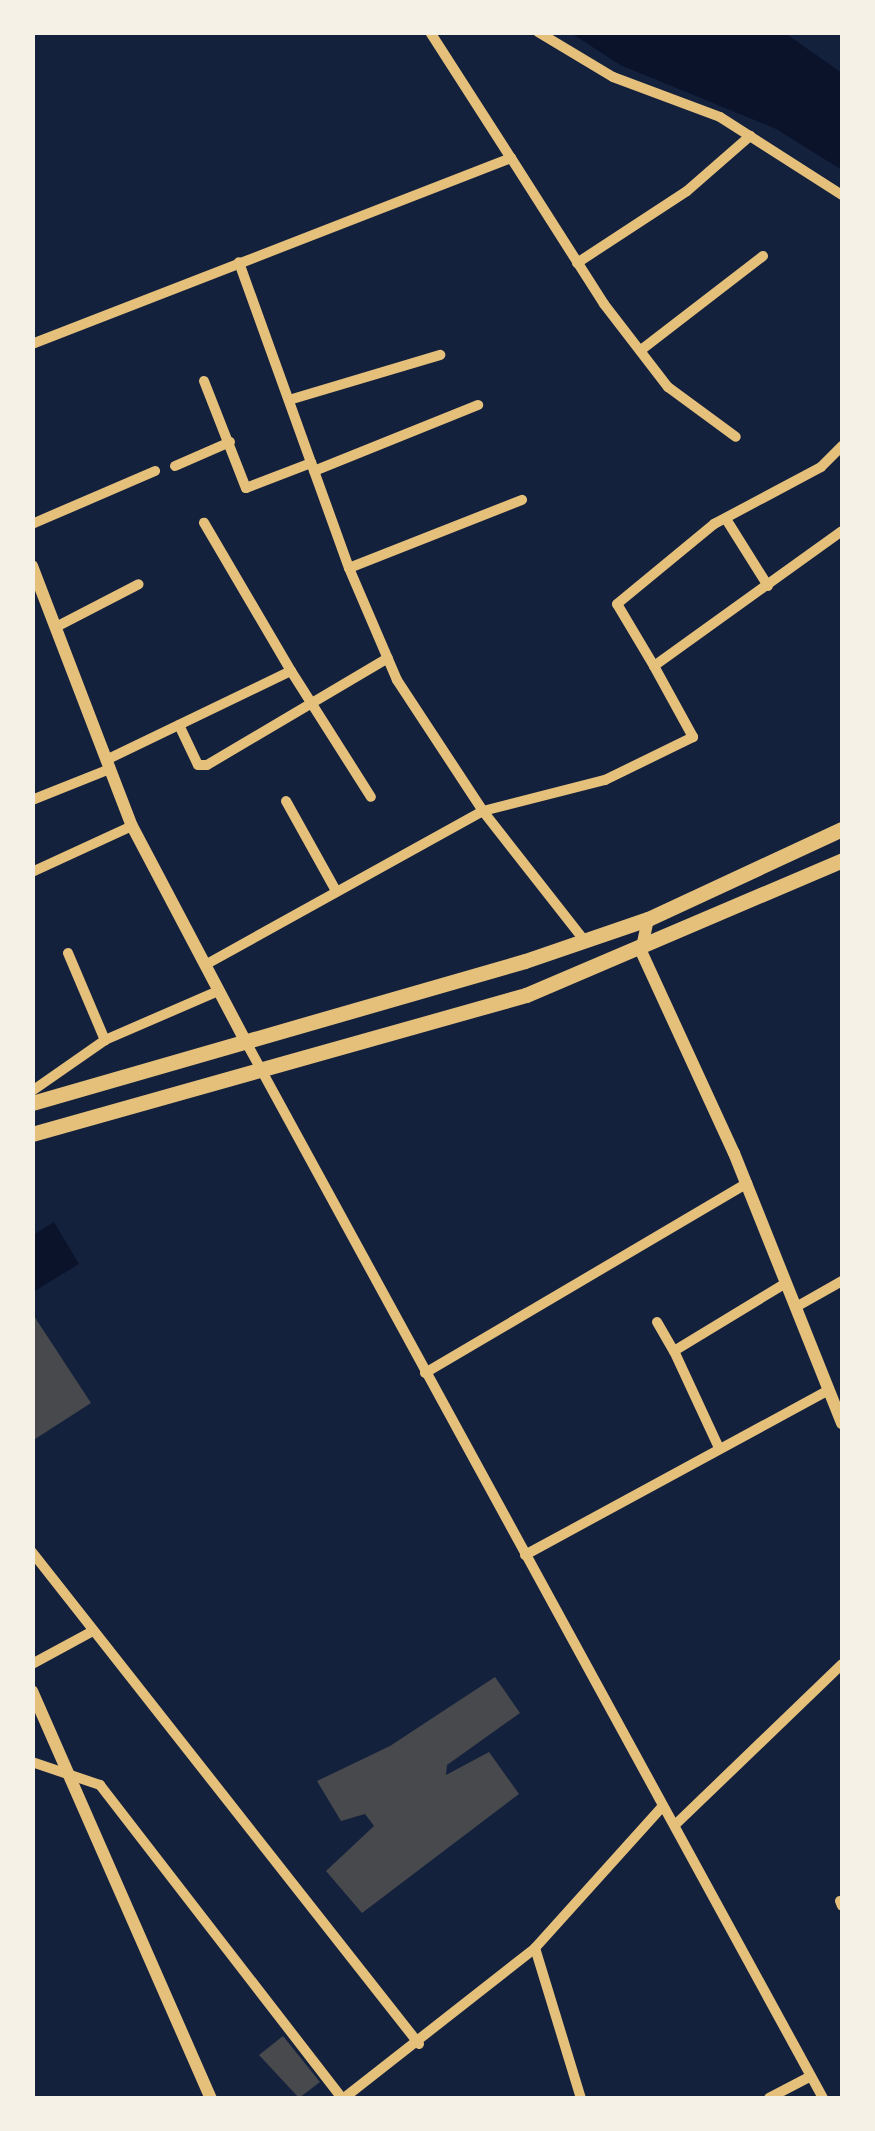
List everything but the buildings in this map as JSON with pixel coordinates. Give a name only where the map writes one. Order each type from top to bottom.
[{"type":"main road","points":[[32,1103],[648,919],[842,829]]},
{"type":"main road","points":[[32,1134],[526,995],[641,951],[842,860]]},
{"type":"street","points":[[430,32],[577,263],[668,387],[736,437]]},
{"type":"street","points":[[538,32],[613,77],[720,117],[842,195]]},
{"type":"street","points":[[577,263],[686,191],[750,136]]},
{"type":"street","points":[[32,344],[511,158]]},
{"type":"street","points":[[641,350],[763,256]]},
{"type":"street","points":[[240,262],[349,568],[388,658],[483,811],[584,940]]},
{"type":"street","points":[[289,400],[440,354]]},
{"type":"street","points":[[204,381],[246,488],[478,406]]},
{"type":"street","points":[[175,466],[230,442]]},
{"type":"street","points":[[205,965],[335,889],[483,811],[605,780],[693,737],[617,604],[726,520],[840,453]]},
{"type":"street","points":[[32,524],[156,471]]},
{"type":"street","points":[[349,568],[522,500]]},
{"type":"street","points":[[726,520],[768,586]]},
{"type":"street","points":[[204,523],[291,671],[372,797]]},
{"type":"street","points":[[654,666],[842,531]]},
{"type":"street","points":[[32,566],[132,826],[260,1072],[663,1806],[677,1823],[823,2098]]},
{"type":"street","points":[[56,627],[139,584]]},
{"type":"street","points":[[179,725],[198,765],[208,765],[388,658]]},
{"type":"street","points":[[32,800],[291,671]]},
{"type":"street","points":[[286,801],[335,889]]},
{"type":"street","points":[[32,872],[132,826]]},
{"type":"street","points":[[648,919],[641,951],[746,1184],[842,1423]]},
{"type":"street","points":[[68,953],[106,1040]]},
{"type":"street","points":[[32,1091],[106,1040],[218,991]]},
{"type":"street","points":[[425,1372],[746,1184]]},
{"type":"street","points":[[796,1307],[842,1281]]},
{"type":"street","points":[[674,1350],[786,1283]]},
{"type":"street","points":[[657,1322],[674,1350],[718,1448]]},
{"type":"street","points":[[525,1555],[829,1390]]},
{"type":"street","points":[[32,1552],[418,2044]]},
{"type":"street","points":[[32,1664],[92,1632]]},
{"type":"street","points":[[677,1823],[842,1664]]},
{"type":"street","points":[[32,1690],[211,2098]]},
{"type":"street","points":[[32,1762],[100,1784],[343,2098],[418,2044],[535,1948],[663,1806]]},
{"type":"street","points":[[535,1948],[582,2098]]},
{"type":"street","points":[[768,2098],[811,2076]]},
{"type":"water","points":[[571,33],[785,33],[842,73],[842,170],[776,129],[620,65]]},
{"type":"water","points":[[54,1222],[79,1264],[33,1292],[33,1235]]}]
